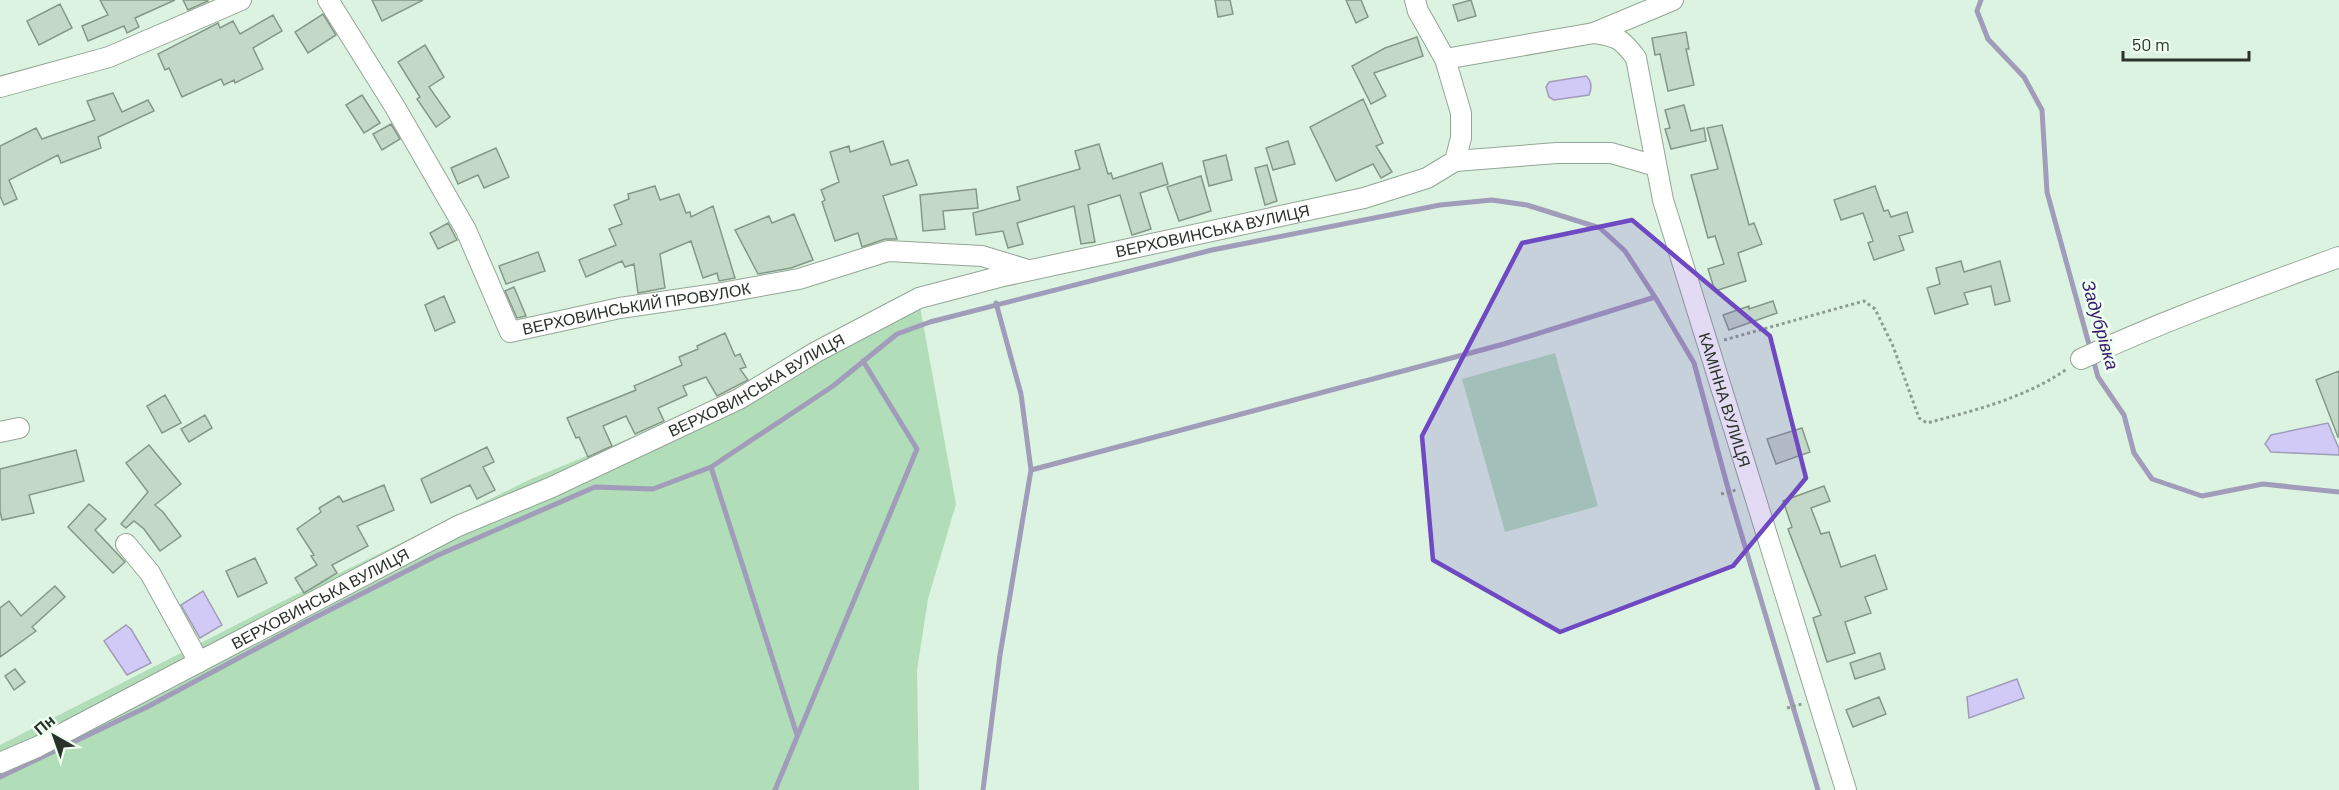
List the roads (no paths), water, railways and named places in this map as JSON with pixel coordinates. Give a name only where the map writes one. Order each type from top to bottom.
[{"type":"street","points":[[0,87],[109,57],[241,0]]},
{"type":"street","name":"ВЕРХОВИНСЬКИЙ ПРОВУЛОК","points":[[328,0],[395,107],[466,230],[510,332],[620,308],[799,279],[888,251],[982,256],[1029,270]]},
{"type":"street","points":[[1414,0],[1444,59],[1461,113],[1461,138],[1455,161],[1557,153],[1611,153],[1656,166]]},
{"type":"street","name":"КАМІННА ВУЛИЦЯ","points":[[1444,59],[1594,33],[1673,0]]},
{"type":"street","name":"КАМІННА ВУЛИЦЯ","points":[[1594,33],[1611,35],[1624,42],[1636,58],[1663,200],[1846,790]]},
{"type":"street","name":"ВЕРХОВИНСЬКА ВУЛИЦЯ","points":[[0,763],[37,747],[459,526],[552,487],[739,399],[816,352],[919,298],[1029,270],[1364,198],[1426,178],[1455,161]]},
{"type":"street","points":[[2081,359],[2118,342],[2339,257]]},
{"type":"street","points":[[126,544],[150,573],[199,662]]},
{"type":"waterway","name":"Задубрівка","points":[[1981,0],[1977,11],[1988,39],[2024,77],[2042,110],[2047,192],[2098,377],[2124,415],[2134,453],[2152,479],[2202,496],[2263,484],[2339,492]]},
{"type":"waterway","points":[[797,735],[711,467],[833,386],[897,334],[930,322],[1212,250],[1440,205],[1492,200],[1527,205],[1600,228],[1625,251],[1694,363],[1732,503],[1818,790]]},
{"type":"waterway","points":[[1031,470],[1504,344],[1655,297]]},
{"type":"waterway","points":[[983,790],[1000,655],[1031,470],[1021,394],[996,303]]},
{"type":"waterway","points":[[775,790],[917,449],[863,361]]},
{"type":"waterway","points":[[0,777],[147,707],[436,556],[595,487],[653,489],[711,467]]}]
